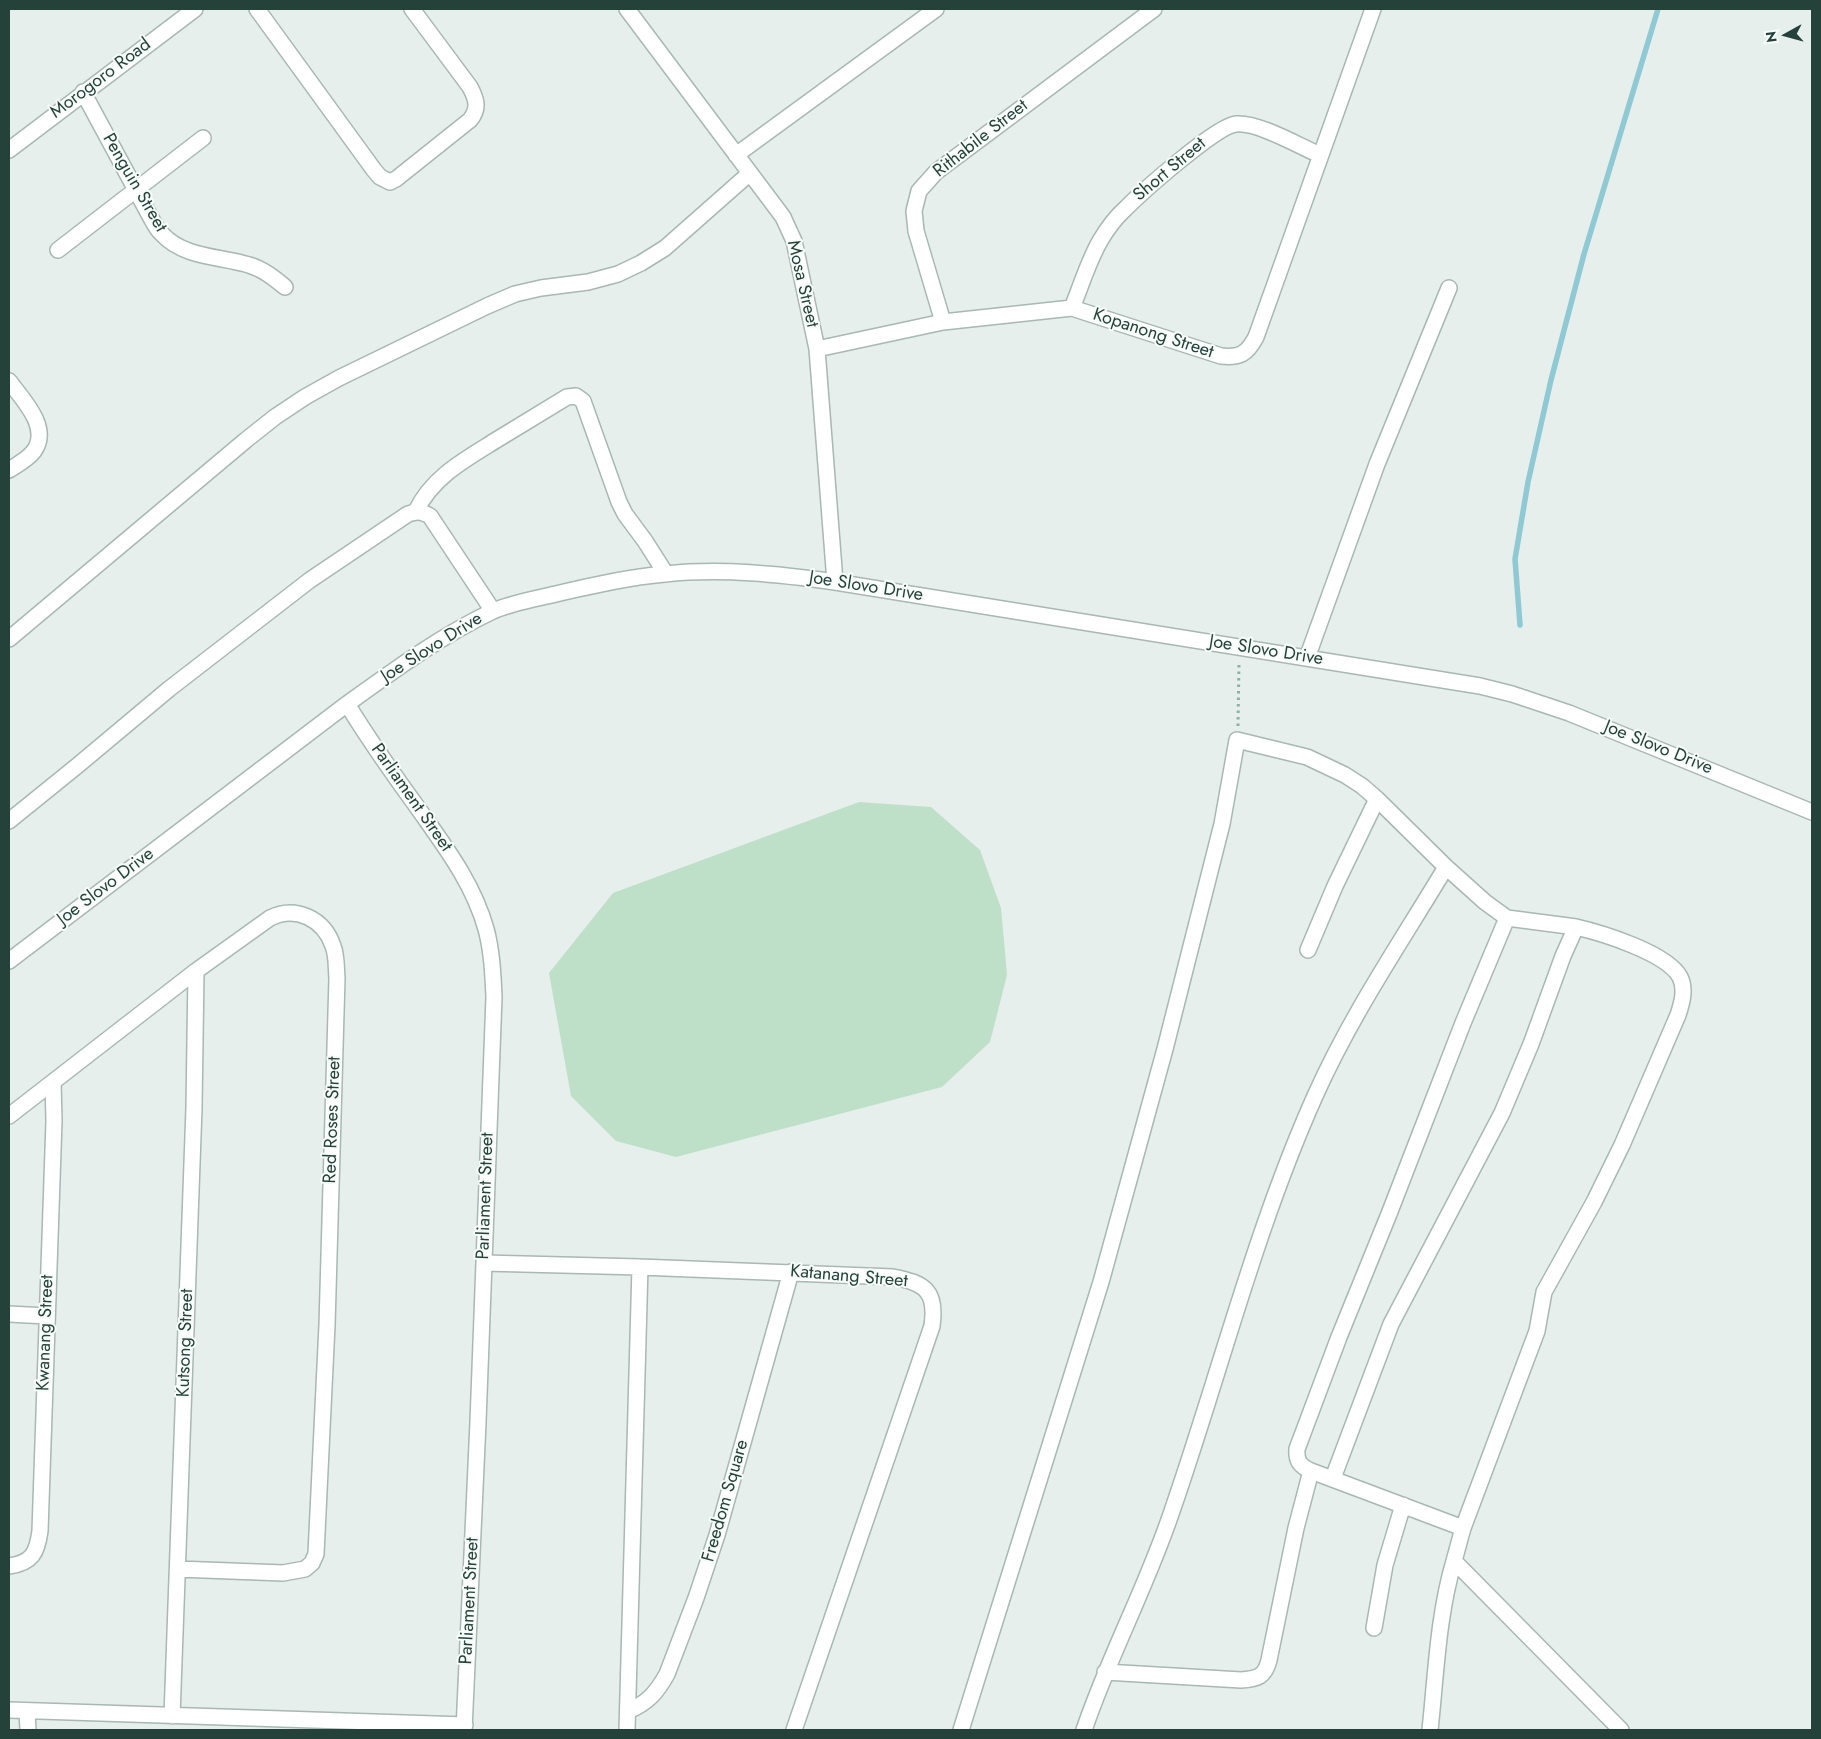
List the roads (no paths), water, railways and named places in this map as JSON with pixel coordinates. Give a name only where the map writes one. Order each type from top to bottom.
[{"type":"street","name":"Morogoro Road","points":[[9,150],[83,92],[195,9]]},
{"type":"street","points":[[257,9],[374,170],[385,181],[390,182],[470,120],[475,114],[477,107],[476,98],[470,88],[412,9]]},
{"type":"street","name":"Mosa Street","points":[[628,9],[782,217],[794,241],[816,350],[835,582]]},
{"type":"street","points":[[736,155],[936,9]]},
{"type":"street","name":"Rithabile Street","points":[[943,322],[916,231],[914,211],[919,191],[936,172],[1154,9]]},
{"type":"street","name":"Kopanong Street","points":[[816,350],[943,322],[1072,308],[1221,356],[1238,356],[1245,352],[1250,348],[1256,337],[1373,9]]},
{"type":"street","name":"Penguin Street","points":[[83,92],[151,218],[162,234],[174,244],[191,252],[250,265],[269,274],[285,287]]},
{"type":"street","name":"Short Street","points":[[1072,308],[1099,242],[1112,222],[1209,137],[1233,124],[1246,124],[1320,155]]},
{"type":"street","points":[[58,250],[204,138]]},
{"type":"street","points":[[9,639],[274,417],[305,397],[339,378],[515,294],[542,288],[588,282],[618,274],[641,263],[665,248],[750,173]]},
{"type":"street","points":[[1308,658],[1377,464],[1449,288]]},
{"type":"street","points":[[9,381],[32,413],[39,427],[39,434],[34,451],[9,470]]},
{"type":"street","points":[[416,511],[422,498],[432,486],[458,464],[568,397],[576,396],[583,402],[625,514],[666,574]]},
{"type":"street","points":[[9,821],[169,689],[310,580],[400,518],[416,511],[430,516],[436,523],[493,611]]},
{"type":"street","name":"Joe Slovo Drive","points":[[9,962],[347,704],[438,641],[493,611],[605,583],[666,574],[724,572],[788,575],[1480,686],[1543,703],[1812,812]]},
{"type":"street","name":"Parliament Street","points":[[347,704],[389,769],[452,856],[472,892],[487,931],[492,962],[494,997],[464,1728]]},
{"type":"street","points":[[960,1730],[1106,1263],[1165,1049],[1222,824],[1237,740],[1307,757],[1345,775],[1362,786],[1446,867],[1485,902],[1507,918],[1576,927],[1614,938],[1640,949],[1665,963],[1680,977],[1683,994],[1681,1005],[1622,1145],[1594,1202],[1544,1292],[1537,1331],[1464,1528],[1449,1577],[1443,1611],[1430,1730]]},
{"type":"street","points":[[1308,950],[1335,886],[1377,799]]},
{"type":"street","points":[[1084,1730],[1105,1672],[1146,1581],[1171,1514],[1262,1232],[1294,1143],[1339,1044],[1446,867]]},
{"type":"street","name":"Red Roses Street","points":[[9,1116],[260,923],[277,914],[301,914],[320,924],[328,934],[334,948],[337,978],[327,1315],[316,1554],[312,1563],[305,1569],[283,1573],[178,1568]]},
{"type":"street","points":[[1464,1528],[1303,1468],[1296,1457],[1297,1449],[1339,1337],[1456,1041],[1507,918]]},
{"type":"street","points":[[1333,1478],[1391,1324],[1502,1113],[1576,927]]},
{"type":"street","name":"Kutsong Street","points":[[172,1716],[194,1108],[196,971]]},
{"type":"street","name":"Kwanang Street","points":[[9,1566],[28,1561],[38,1543],[54,1121],[53,1082]]},
{"type":"street","name":"Katanang Street","points":[[484,1263],[791,1272],[893,1277],[917,1283],[926,1289],[932,1300],[934,1312],[929,1335],[794,1730]]},
{"type":"street","points":[[627,1730],[640,1267]]},
{"type":"street","name":"Freedom Square","points":[[628,1711],[646,1702],[667,1674],[696,1598],[717,1535],[791,1272]]},
{"type":"street","points":[[9,1314],[47,1316]]},
{"type":"street","points":[[1105,1672],[1240,1680],[1258,1677],[1263,1674],[1267,1669],[1296,1528],[1311,1471]]},
{"type":"street","points":[[1374,1628],[1385,1565],[1402,1505]]},
{"type":"street","points":[[1454,1561],[1621,1730]]},
{"type":"street","points":[[9,1710],[464,1728]]},
{"type":"street","points":[[27,1711],[28,1730]]},
{"type":"waterway","points":[[1520,625],[1515,559],[1528,482],[1551,380],[1584,254],[1658,9]]}]
